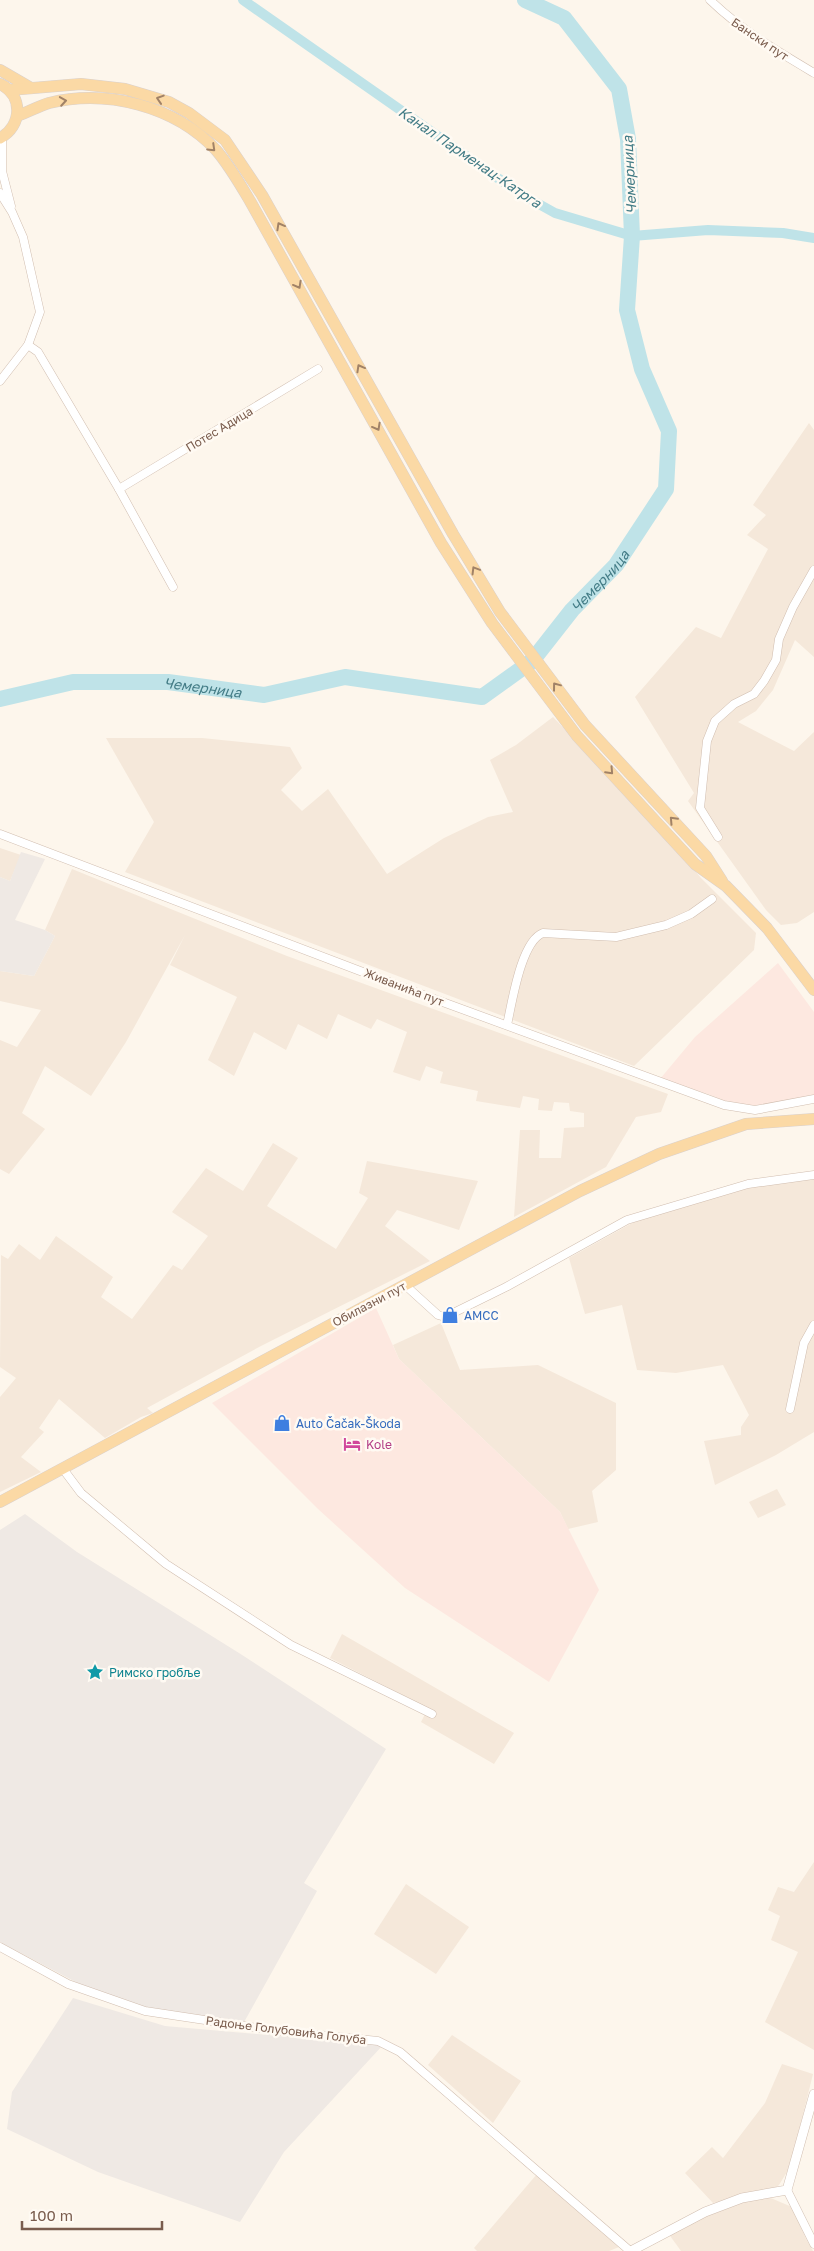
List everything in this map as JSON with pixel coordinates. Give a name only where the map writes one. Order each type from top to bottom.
[{"type":"main road","points":[[0,70],[31,88]]},
{"type":"main road","points":[[5,87],[31,88],[81,84],[124,89],[169,102],[190,113],[224,140],[262,194],[453,534],[500,612],[585,725],[706,856],[726,886],[779,942],[814,990]]},
{"type":"main road","points":[[1,138],[12,129],[17,116],[16,102],[5,87]]},
{"type":"main road","points":[[17,116],[48,103],[79,98],[114,99],[138,104],[175,119],[216,150],[250,201],[441,543],[492,623],[577,736],[695,864],[726,886]]},
{"type":"main road","points":[[751,1118],[814,1111]]},
{"type":"main road","points":[[751,1118],[814,1119]]},
{"type":"main road","name":"Обилазни пут","points":[[0,1502],[580,1191],[634,1164],[751,1118]]},
{"type":"street","name":"Бански пут","points":[[710,0],[727,17],[765,44],[814,73]]},
{"type":"street","points":[[1,138],[2,171],[12,212]]},
{"type":"street","points":[[0,193],[12,212],[23,237],[40,312],[28,345],[0,381]]},
{"type":"street","points":[[28,345],[38,352],[120,489],[172,587]]},
{"type":"street","name":"Потес Адица","points":[[120,489],[318,369]]},
{"type":"street","points":[[718,837],[700,808],[707,741],[714,721],[734,704],[754,694],[764,681],[776,660],[779,638],[793,607],[814,570]]},
{"type":"street","name":"Живанића пут","points":[[0,834],[724,1105],[751,1118],[814,1100]]},
{"type":"street","points":[[506,1025],[523,962],[529,944],[536,935],[542,933],[616,937],[666,925],[691,914],[712,899]]},
{"type":"street","points":[[404,1285],[438,1315],[446,1316],[506,1287],[627,1220],[748,1184],[814,1175]]},
{"type":"street","points":[[790,1409],[804,1343],[814,1325]]},
{"type":"street","points":[[63,1468],[81,1494],[166,1564],[291,1645],[432,1714]]},
{"type":"street","name":"Радоње Голубовића Голуба","points":[[0,1947],[68,1984],[145,2011],[271,2030],[378,2041],[400,2052],[631,2251]]},
{"type":"street","points":[[814,2094],[787,2190],[814,2244]]},
{"type":"street","points":[[631,2251],[705,2212],[742,2198],[787,2190]]},
{"type":"shaded area","points":[[809,423],[814,430],[814,657],[795,640],[773,690],[756,711],[738,722],[794,751],[814,732],[814,912],[797,923],[781,925],[766,910],[688,801],[694,793],[635,697],[696,627],[721,638],[768,549],[747,535],[766,515],[753,505]]},
{"type":"shaded area","points":[[553,717],[658,827],[701,878],[756,933],[754,950],[634,1066],[125,872],[154,822],[106,738],[202,738],[290,747],[302,768],[281,790],[302,811],[328,789],[387,874],[444,838],[488,817],[513,812],[490,760],[516,745]]},
{"type":"shaded area","points":[[0,848],[21,855],[10,881],[0,877]]},
{"type":"shaded area","points":[[21,852],[45,859],[15,920],[45,930],[55,936],[34,976],[0,971],[0,877],[10,881]]},
{"type":"shaded area","points":[[72,869],[287,956],[668,1094],[661,1112],[636,1117],[606,1167],[514,1217],[520,1130],[540,1130],[539,1158],[561,1158],[564,1128],[584,1127],[584,1113],[570,1111],[569,1103],[554,1102],[552,1111],[538,1110],[539,1099],[523,1096],[520,1108],[476,1101],[478,1091],[440,1083],[443,1072],[426,1066],[420,1081],[393,1072],[407,1032],[377,1019],[371,1029],[338,1014],[327,1039],[298,1024],[286,1050],[254,1032],[234,1076],[208,1060],[237,997],[170,965],[185,935],[126,1042],[91,1096],[45,1066],[22,1113],[45,1129],[9,1174],[0,1169],[0,1040],[17,1047],[41,1010],[0,1001],[0,971],[34,976],[55,936],[45,930]]},
{"type":"shaded area","points":[[778,963],[814,1012],[814,1097],[765,1108],[727,1102],[660,1079],[695,1037]]},
{"type":"shaded area","points":[[273,1143],[298,1158],[267,1206],[336,1249],[368,1198],[359,1193],[367,1161],[478,1181],[459,1230],[397,1210],[385,1226],[430,1261],[261,1346],[147,1408],[153,1413],[141,1417],[105,1438],[59,1399],[39,1428],[44,1432],[21,1457],[41,1472],[0,1492],[0,1397],[16,1378],[0,1367],[1,1255],[8,1259],[19,1244],[40,1260],[56,1236],[113,1277],[101,1297],[132,1319],[173,1265],[182,1270],[208,1236],[172,1212],[206,1168],[243,1191]]},
{"type":"shaded area","points":[[814,1179],[814,1432],[776,1455],[715,1485],[704,1441],[741,1435],[741,1427],[749,1415],[723,1365],[676,1373],[637,1370],[622,1305],[585,1314],[569,1258],[634,1222],[729,1192],[775,1183]]},
{"type":"shaded area","points":[[376,1308],[399,1359],[560,1512],[599,1590],[549,1682],[405,1588],[318,1509],[212,1403]]},
{"type":"shaded area","points":[[441,1323],[460,1370],[538,1365],[616,1403],[616,1470],[592,1491],[598,1522],[568,1529],[560,1512],[399,1359],[393,1345]]},
{"type":"shaded area","points":[[777,1489],[786,1505],[758,1518],[749,1502]]},
{"type":"shaded area","points":[[25,1514],[77,1552],[239,1653],[386,1749],[304,1883],[317,1891],[243,2024],[167,2016],[87,1988],[0,1942],[0,1530]]},
{"type":"shaded area","points":[[342,1634],[514,1733],[494,1764],[421,1722],[428,1708],[330,1658]]},
{"type":"shaded area","points":[[814,1862],[814,2050],[765,2022],[798,1952],[771,1940],[780,1916],[768,1910],[778,1887],[794,1892]]},
{"type":"shaded area","points":[[406,1884],[469,1927],[436,1974],[374,1934]]},
{"type":"shaded area","points":[[73,1998],[165,2026],[383,2045],[284,2152],[240,2222],[98,2172],[7,2129],[12,2092]]},
{"type":"shaded area","points":[[452,2035],[521,2081],[493,2123],[428,2065]]},
{"type":"shaded area","points":[[782,2064],[813,2074],[790,2167],[779,2185],[772,2190],[713,2203],[685,2173],[712,2147],[723,2158],[765,2103]]},
{"type":"shaded area","points":[[537,2174],[619,2247],[609,2251],[477,2251],[474,2248]]},
{"type":"shaded area","points":[[766,2196],[792,2207],[813,2251],[681,2251],[668,2233],[727,2204]]},
{"type":"waterway","name":"Канал Парменац-Катрга","points":[[243,0],[519,193],[555,213],[632,236],[708,230],[783,233],[814,238]]},
{"type":"waterway","name":"Чемерница","points":[[0,699],[73,682],[168,682],[264,695],[345,677],[482,697],[532,661],[572,610],[616,565],[666,489],[669,431],[642,369],[627,310],[632,236],[628,139],[619,89],[564,18],[525,0]]},
{"type":"place","name":"АМСС","points":[[450,1315]]},
{"type":"place","name":"Auto Čačak-Škoda","points":[[282,1423]]},
{"type":"place","name":"Kole","points":[[352,1444]]},
{"type":"place","name":"Римско гробље","points":[[95,1672]]}]
